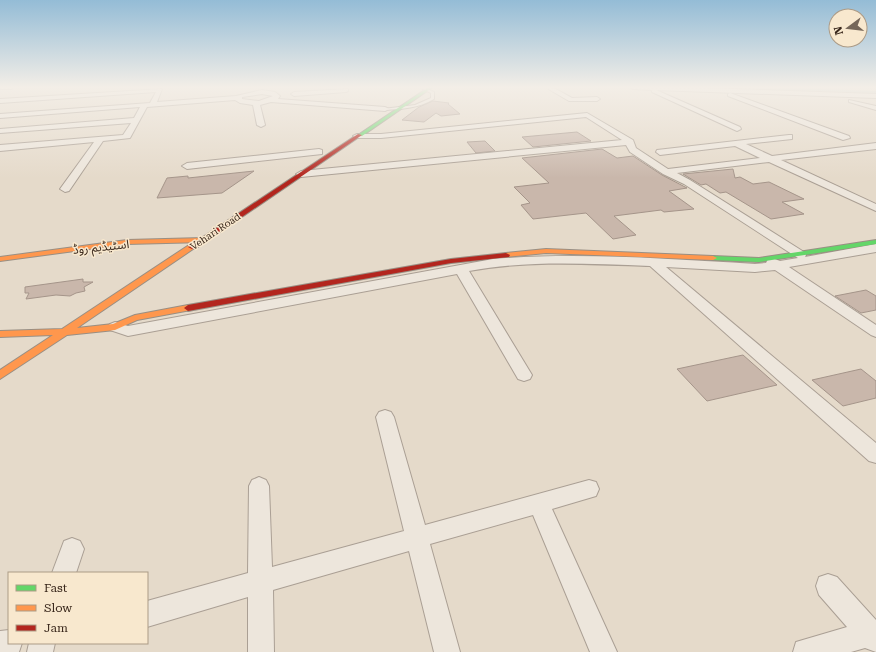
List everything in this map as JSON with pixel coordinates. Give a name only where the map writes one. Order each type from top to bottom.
[{"type":"main road","name":"Vehari Road","points":[[258,191],[373,117]]},
{"type":"main road","name":"Vehari Road","points":[[0,375],[384,117]]},
{"type":"main road","name":"Vehari Road","points":[[164,252],[198,230]]},
{"type":"main road","name":"اسٹیڈیم روڈ","points":[[0,258],[111,245],[184,239],[203,240]]},
{"type":"main road","points":[[0,334],[65,332],[115,327],[135,318],[451,261],[487,257],[546,251],[746,260],[773,263],[800,255],[876,242]]},
{"type":"main road","points":[[26,341],[52,324]]},
{"type":"street","points":[[0,148],[124,137],[127,136],[138,117]]},
{"type":"street","points":[[259,117],[260,125]]},
{"type":"street","points":[[357,136],[381,136],[563,117]]},
{"type":"street","points":[[591,117],[630,142]]},
{"type":"street","points":[[712,117],[737,129]]},
{"type":"street","points":[[791,117],[846,138]]},
{"type":"street","points":[[0,130],[135,120]]},
{"type":"street","points":[[660,152],[789,137]]},
{"type":"street","points":[[65,189],[100,140]]},
{"type":"street","points":[[630,142],[630,147],[633,150],[666,172],[687,182],[800,255]]},
{"type":"street","points":[[301,174],[630,142]]},
{"type":"street","points":[[738,144],[876,208]]},
{"type":"street","points":[[666,172],[876,146]]},
{"type":"street","points":[[187,166],[319,152]]},
{"type":"street","points":[[115,327],[128,331],[493,263],[542,259],[652,262],[755,268],[773,263],[876,248]]},
{"type":"street","points":[[652,262],[876,455]]},
{"type":"street","points":[[773,263],[876,332]]},
{"type":"street","points":[[461,269],[524,375]]},
{"type":"street","points":[[385,417],[447,652]]},
{"type":"street","points":[[258,486],[260,652]]},
{"type":"street","points":[[148,614],[589,489]]},
{"type":"street","points":[[539,504],[604,652]]},
{"type":"street","points":[[64,572],[72,549]]},
{"type":"street","points":[[806,652],[873,637],[828,586]]},
{"type":"building","points":[[405,117],[430,117],[424,122],[402,120]]},
{"type":"building","points":[[577,132],[591,141],[533,147],[522,137]]},
{"type":"building","points":[[485,141],[495,151],[476,153],[467,142]]},
{"type":"building","points":[[602,149],[617,158],[633,156],[662,175],[687,188],[669,191],[694,209],[664,212],[661,210],[614,216],[636,235],[613,239],[586,213],[533,219],[521,205],[530,203],[514,187],[549,183],[522,158]]},
{"type":"building","points":[[733,169],[735,178],[740,177],[753,184],[769,182],[804,199],[782,202],[804,214],[771,219],[726,192],[720,193],[706,184],[701,185],[683,174]]},
{"type":"building","points":[[254,171],[222,193],[157,198],[167,178],[188,176],[188,178]]},
{"type":"building","points":[[83,279],[83,282],[93,282],[84,287],[85,291],[70,296],[56,295],[26,299],[29,293],[25,293],[25,287]]},
{"type":"building","points":[[866,290],[876,296],[876,310],[861,313],[835,296]]},
{"type":"building","points":[[743,355],[777,385],[707,401],[677,369]]},
{"type":"building","points":[[861,369],[876,381],[876,398],[843,406],[812,380]]},
{"type":"traffic: fast","points":[[360,135],[386,117]]},
{"type":"traffic: fast","points":[[713,258],[759,260],[876,242]]},
{"type":"traffic: slow","points":[[0,259],[127,242],[203,240]]},
{"type":"traffic: slow","points":[[0,375],[192,247]]},
{"type":"traffic: slow","points":[[506,255],[546,251],[713,258]]},
{"type":"traffic: slow","points":[[0,334],[65,332],[115,327],[135,318],[188,308]]},
{"type":"traffic: jam","points":[[192,247],[360,135]]},
{"type":"traffic: jam","points":[[188,308],[451,261],[506,255]]}]
